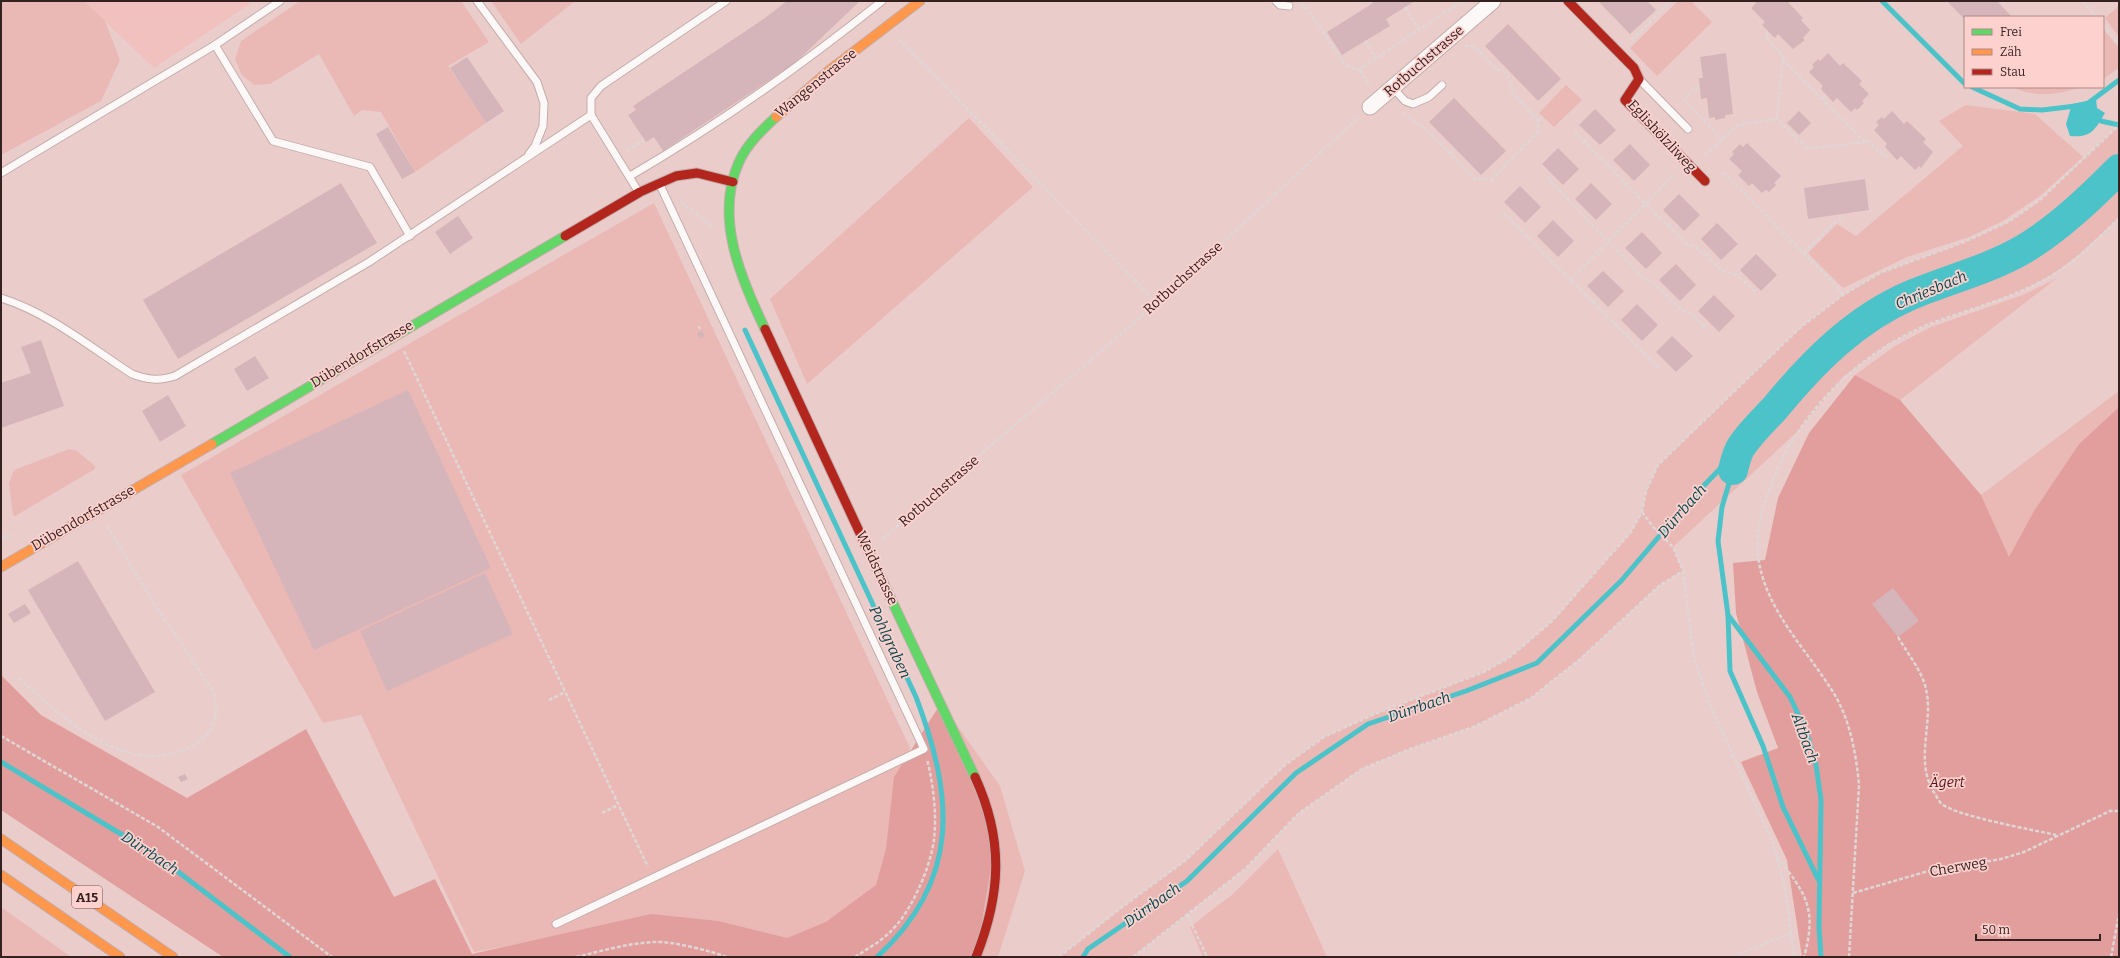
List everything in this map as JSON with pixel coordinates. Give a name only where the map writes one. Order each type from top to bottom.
[{"type":"main road","name":"Wangenstrasse","points":[[733,182],[743,155],[769,122],[826,73],[920,1]]},
{"type":"main road","name":"Eglishölzliweg","points":[[1568,1],[1634,68],[1639,79],[1625,100],[1705,181]]},
{"type":"main road","name":"Dübendorfstrasse","points":[[1,567],[396,334],[596,218],[659,184],[685,173],[699,174],[733,182]]},
{"type":"main road","name":"Weidstrasse","points":[[733,182],[730,223],[733,243],[741,271],[758,315],[979,787],[995,843],[997,881],[989,925],[976,957]]},
{"type":"main road","name":"A15","points":[[1,839],[173,957]]},
{"type":"main road","name":"A15","points":[[1,875],[120,957]]},
{"type":"street","name":"Rotbuchstrasse","points":[[1370,107],[1493,1]]},
{"type":"lane","points":[[1,173],[215,45],[280,1]]},
{"type":"lane","points":[[477,1],[537,82],[544,104],[543,126],[535,146],[515,166]]},
{"type":"lane","points":[[640,194],[591,115],[591,98],[601,86],[726,1]]},
{"type":"lane","points":[[630,176],[668,154],[804,63],[882,1]]},
{"type":"lane","points":[[1276,1],[1280,5],[1289,6]]},
{"type":"lane","points":[[215,45],[273,141],[370,167],[410,236]]},
{"type":"lane","points":[[1639,79],[1688,129]]},
{"type":"lane","points":[[1389,92],[1413,104],[1429,97],[1442,85]]},
{"type":"lane","points":[[1,298],[22,305],[41,315],[132,374],[146,379],[160,380],[184,371],[410,236],[591,115]]},
{"type":"lane","points":[[556,924],[652,877],[924,749],[659,184]]},
{"type":"path","points":[[1298,1],[1313,17],[1345,65],[1358,70],[1461,1],[1475,17]]},
{"type":"path","points":[[1630,42],[1671,1]]},
{"type":"path","points":[[2083,1],[2095,16]]},
{"type":"path","points":[[1405,7],[1419,30]]},
{"type":"path","points":[[887,26],[1157,303]]},
{"type":"path","points":[[2104,26],[2119,44]]},
{"type":"path","points":[[1768,34],[1765,37],[1783,56],[1777,120]]},
{"type":"path","points":[[1365,41],[1376,58]]},
{"type":"path","points":[[1389,92],[1404,115],[1427,130],[1475,179],[1491,180],[1538,132],[1538,121],[1512,92],[1508,73],[1496,69],[1474,46]]},
{"type":"path","points":[[1782,58],[1865,142]]},
{"type":"path","points":[[1699,88],[1694,90],[1684,100],[1722,139]]},
{"type":"path","points":[[1823,99],[1826,96]]},
{"type":"path","name":"Rotbuchstrasse","points":[[869,551],[1157,303],[1370,107]]},
{"type":"path","points":[[1538,121],[1542,117]]},
{"type":"path","points":[[1570,280],[1645,204],[1689,165],[1738,125],[1777,120]]},
{"type":"path","points":[[1777,120],[1807,149],[1865,142],[1867,140],[1885,157],[1888,154]]},
{"type":"path","points":[[1059,957],[1121,908],[1186,860],[1286,765],[1324,737],[1377,713],[1484,672],[1510,657],[1552,622],[1631,532],[1642,512],[1646,491],[1658,466],[1801,327],[1843,295],[1880,273],[1964,242],[2010,221],[2041,199],[2119,125]]},
{"type":"path","points":[[1574,132],[1620,176],[1645,204],[1685,243],[1696,247],[1722,271],[1737,275],[1748,283],[1756,292]]},
{"type":"path","points":[[1584,142],[1587,139]]},
{"type":"path","points":[[617,158],[644,140]]},
{"type":"path","points":[[1451,154],[1454,150]]},
{"type":"path","points":[[1705,181],[1724,173],[1804,253],[1843,295]]},
{"type":"path","points":[[1550,176],[1548,179],[1644,278],[1656,285],[1683,311],[1692,314],[1705,327],[1707,323]]},
{"type":"path","points":[[659,184],[733,243]]},
{"type":"path","points":[[1582,214],[1585,211]]},
{"type":"path","points":[[1503,213],[1544,251],[1570,280],[1660,369],[1662,366]]},
{"type":"path","points":[[1804,253],[1835,222],[1841,219],[1840,216]]},
{"type":"path","points":[[1509,220],[1512,217]]},
{"type":"path","points":[[1849,957],[1859,785],[1857,757],[1850,731],[1834,693],[1779,614],[1766,588],[1758,555],[1759,523],[1768,491],[1781,462],[1799,430],[1844,376],[1890,344],[1926,326],[2018,293],[2052,275],[2079,255],[2119,218]]},
{"type":"path","points":[[1668,227],[1671,224]]},
{"type":"path","points":[[1706,256],[1709,253]]},
{"type":"path","points":[[1666,295],[1669,292]]},
{"type":"path","points":[[1593,302],[1596,299]]},
{"type":"path","points":[[697,331],[700,329],[701,328],[699,328],[699,330],[700,330]]},
{"type":"path","points":[[1626,335],[1629,332]]},
{"type":"path","points":[[396,334],[652,877]]},
{"type":"path","points":[[19,678],[53,710],[110,747],[142,756],[157,757],[172,755],[189,748],[204,738],[213,727],[217,702],[213,691],[155,605],[98,510]]},
{"type":"path","points":[[1642,512],[1654,528],[1673,547],[1683,571],[1694,658],[1710,707],[1772,843],[1785,888],[1794,957]]},
{"type":"path","points":[[1,538],[13,536]]},
{"type":"path","points":[[1133,957],[1245,869],[1299,813],[1362,769],[1410,749],[1476,726],[1531,698],[1578,660],[1660,585],[1683,571]]},
{"type":"path","points":[[1898,637],[1924,682],[1927,702],[1923,754],[1930,787],[1942,804],[1958,812],[2056,835]]},
{"type":"path","points":[[549,700],[565,692]]},
{"type":"path","points":[[1,736],[158,827],[332,957]]},
{"type":"path","points":[[855,957],[890,932],[905,915],[921,885],[934,839],[932,787],[924,749]]},
{"type":"path","points":[[602,813],[618,805]]},
{"type":"path","name":"Cherweg","points":[[1853,893],[1925,872],[2001,859],[2024,852],[2056,835],[2110,811],[2119,811]]},
{"type":"path","points":[[1776,856],[1806,897],[1811,918],[1809,940],[1804,957]]},
{"type":"path","points":[[1187,914],[1207,957]]},
{"type":"path","points":[[2111,957],[2119,914]]},
{"type":"path","points":[[1732,957],[1791,933]]},
{"type":"path","points":[[576,957],[615,947],[656,942],[712,951],[727,957]]},
{"type":"shaded area","points":[[1,1],[84,1],[105,21],[120,60],[101,101],[1,155]]},
{"type":"shaded area","points":[[84,1],[247,1],[250,4],[154,68]]},
{"type":"shaded area","points":[[300,1],[461,1],[489,42],[448,66],[486,123],[415,172],[381,112],[362,110],[354,116],[319,54],[270,84],[254,85],[242,75],[235,59],[241,41]]},
{"type":"shaded area","points":[[491,1],[575,1],[521,44]]},
{"type":"shaded area","points":[[1678,1],[1691,1],[1712,22],[1657,76],[1630,48]]},
{"type":"shaded area","points":[[2119,6],[2119,37],[2105,18]]},
{"type":"shaded area","points":[[2104,30],[2119,48],[2119,68],[2104,78]]},
{"type":"shaded area","points":[[1566,85],[1582,100],[1554,127],[1539,113]]},
{"type":"shaded area","points":[[2016,88],[2077,88],[2063,92],[2046,94],[2029,93]]},
{"type":"shaded area","points":[[1966,105],[2035,114],[2083,157],[2040,196],[2003,221],[1969,237],[1907,257],[1843,288],[1808,253],[1837,224],[1856,236],[1963,146],[1939,121]]},
{"type":"shaded area","points":[[969,118],[1033,187],[807,384],[770,299]]},
{"type":"shaded area","points":[[2119,125],[2119,218],[2079,255],[2052,275],[2018,293],[1926,326],[1890,343],[1844,376],[1799,430],[1673,547],[1683,571],[1660,585],[1579,660],[1531,698],[1476,726],[1410,749],[1362,769],[1299,813],[1245,869],[1133,957],[1059,957],[1121,908],[1186,860],[1285,765],[1324,737],[1377,713],[1484,672],[1510,657],[1551,622],[1631,532],[1642,512],[1646,491],[1658,465],[1801,327],[1843,295],[1880,273],[1964,242],[2010,221],[2041,199]]},
{"type":"shaded area","points":[[654,203],[910,748],[896,847],[876,885],[828,926],[783,942],[643,921],[474,952],[361,715],[323,723],[181,475]]},
{"type":"shaded area","points":[[2057,278],[1900,400],[1855,375],[1895,346],[1931,327],[2023,295]]},
{"type":"shaded area","points":[[2119,391],[2119,407],[2079,444],[2034,511],[2009,558],[1981,495]]},
{"type":"shaded area","points":[[69,449],[77,451],[95,466],[95,469],[15,516],[13,515],[9,483],[14,470]]},
{"type":"shaded area","points":[[941,703],[1000,786],[1025,871],[998,957],[976,957]]},
{"type":"shaded area","points":[[1278,849],[1327,957],[1203,957],[1190,927],[1233,894]]},
{"type":"shaded area","points":[[1,907],[71,957],[1,957]]},
{"type":"green space","name":"Ägert","points":[[1855,375],[1900,400],[1981,495],[2009,557],[2034,511],[2079,444],[2119,407],[2119,957],[1802,957],[1787,860],[1741,762],[1778,748],[1757,692],[1736,613],[1733,563],[1765,560],[1778,498],[1809,433]]},
{"type":"green space","points":[[1,675],[41,715],[187,798],[306,729],[394,897],[435,879],[472,954],[651,914],[718,921],[787,938],[826,922],[876,885],[886,849],[894,777],[941,703],[995,843],[976,957],[223,957],[1,810]]},
{"type":"water","points":[[2096,99],[2097,108],[2105,113],[2098,124],[2092,132],[2088,134],[2083,136],[2070,136],[2066,124],[2072,104]]},
{"type":"building","points":[[787,1],[860,1],[795,63],[663,151],[654,137],[646,142],[628,115],[636,110],[633,106],[765,18]]},
{"type":"building","points":[[1372,1],[1415,1],[1386,19],[1390,26],[1342,55],[1327,32],[1373,3]]},
{"type":"building","points":[[1598,1],[1647,1],[1656,10],[1630,34]]},
{"type":"building","points":[[1754,1],[1787,1],[1803,18],[1801,20],[1810,30],[1803,38],[1805,40],[1793,49],[1778,34],[1775,38],[1762,25],[1765,22],[1751,8],[1756,3]]},
{"type":"building","points":[[1947,1],[1997,1],[2011,16],[1964,16],[1964,19]]},
{"type":"building","points":[[1508,24],[1561,79],[1538,101],[1485,46]]},
{"type":"building","points":[[1726,53],[1733,114],[1725,115],[1725,118],[1715,120],[1715,117],[1709,118],[1707,98],[1701,99],[1699,78],[1703,78],[1700,57]]},
{"type":"building","points":[[1828,53],[1840,66],[1843,63],[1862,81],[1859,84],[1869,94],[1862,101],[1864,103],[1857,110],[1855,108],[1851,112],[1837,98],[1833,102],[1821,89],[1823,86],[1809,72],[1814,67],[1812,65],[1818,59],[1820,61]]},
{"type":"building","points":[[467,57],[504,111],[486,123],[450,68]]},
{"type":"building","points":[[1454,98],[1506,151],[1481,175],[1429,122]]},
{"type":"building","points":[[1595,109],[1616,130],[1600,145],[1579,125]]},
{"type":"building","points":[[1799,111],[1811,123],[1799,135],[1787,123]]},
{"type":"building","points":[[1892,111],[1904,124],[1907,121],[1926,139],[1923,142],[1933,152],[1921,168],[1919,166],[1915,170],[1901,156],[1897,160],[1885,147],[1887,144],[1874,130],[1879,125],[1876,122],[1882,117],[1884,119]]},
{"type":"building","points":[[388,127],[415,172],[402,179],[376,134]]},
{"type":"building","points":[[1747,143],[1781,176],[1774,183],[1776,185],[1769,192],[1766,190],[1762,193],[1752,183],[1749,186],[1738,175],[1742,171],[1729,159],[1734,154],[1732,152],[1740,144],[1743,147]]},
{"type":"building","points":[[1630,144],[1650,165],[1634,181],[1613,160]]},
{"type":"building","points":[[1558,148],[1579,169],[1563,185],[1542,164]]},
{"type":"building","points":[[1865,179],[1869,210],[1808,219],[1804,188]]},
{"type":"building","points":[[341,183],[377,243],[178,359],[143,300]]},
{"type":"building","points":[[1591,183],[1612,204],[1596,220],[1575,199]]},
{"type":"building","points":[[1520,186],[1541,207],[1525,223],[1504,202]]},
{"type":"building","points":[[1679,194],[1700,215],[1684,231],[1663,210]]},
{"type":"building","points":[[458,216],[473,238],[450,254],[435,232]]},
{"type":"building","points":[[1553,220],[1574,241],[1558,257],[1537,236]]},
{"type":"building","points":[[1717,223],[1738,244],[1721,260],[1701,239]]},
{"type":"building","points":[[1642,232],[1662,253],[1646,269],[1625,248]]},
{"type":"building","points":[[1756,254],[1777,275],[1761,291],[1740,270]]},
{"type":"building","points":[[1676,264],[1696,285],[1680,301],[1659,280]]},
{"type":"building","points":[[1603,271],[1624,291],[1608,307],[1587,286]]},
{"type":"building","points":[[1714,295],[1735,316],[1719,332],[1698,311]]},
{"type":"building","points":[[1637,304],[1658,325],[1642,341],[1621,320]]},
{"type":"building","points":[[702,331],[705,336],[699,339],[697,333]]},
{"type":"building","points":[[1672,336],[1693,356],[1676,372],[1656,352]]},
{"type":"building","points":[[41,340],[64,406],[1,428],[1,383],[31,373],[21,347]]},
{"type":"building","points":[[255,356],[269,378],[247,391],[234,369]]},
{"type":"building","points":[[408,390],[491,568],[314,650],[230,473]]},
{"type":"building","points":[[168,395],[186,426],[160,442],[142,411]]},
{"type":"building","points":[[78,561],[155,692],[105,721],[28,590]]},
{"type":"building","points":[[485,573],[513,634],[387,691],[360,631]]},
{"type":"building","points":[[1893,588],[1919,621],[1898,637],[1872,604]]},
{"type":"building","points":[[25,604],[31,613],[14,623],[8,614]]},
{"type":"building","points":[[185,774],[188,779],[181,782],[178,777]]},
{"type":"waterway","points":[[1882,1],[1964,83]]},
{"type":"waterway","points":[[2087,104],[2119,80]]},
{"type":"waterway","points":[[1974,88],[2020,109],[2042,110],[2076,106]]},
{"type":"waterway","points":[[2097,117],[2101,121],[2119,125]]},
{"type":"waterway","name":"Chriesbach","points":[[1733,470],[1740,449],[1753,432],[1804,374],[1853,329],[1871,316],[1911,295],[1982,269],[2024,249],[2050,232],[2062,222],[2119,169]]},
{"type":"waterway","name":"Pohlgraben","points":[[745,330],[916,697],[929,734],[938,769],[943,803],[942,836],[936,867],[924,898],[904,928],[877,957]]},
{"type":"waterway","name":"Dürrbach","points":[[1083,957],[1088,949],[1187,881],[1296,773],[1368,724],[1466,691],[1537,663],[1621,581],[1691,499],[1741,447]]},
{"type":"waterway","name":"Altbach","points":[[1733,470],[1722,507],[1718,541],[1728,615],[1790,697],[1806,731],[1816,765],[1821,800],[1819,927],[1821,957]]},
{"type":"waterway","name":"Altbach","points":[[1728,615],[1730,671],[1763,746],[1783,807],[1818,879]]},
{"type":"waterway","name":"Dürrbach","points":[[1,762],[156,855],[290,957]]},
{"type":"traffic: fast","points":[[765,329],[747,290],[740,269],[730,226],[729,204],[732,183],[742,155],[755,138],[776,117]]},
{"type":"traffic: fast","points":[[212,444],[565,236]]},
{"type":"traffic: fast","points":[[865,544],[975,777]]},
{"type":"traffic: slow","points":[[776,117],[831,69],[920,1]]},
{"type":"traffic: slow","points":[[1,567],[212,444]]},
{"type":"traffic: slow","points":[[1,839],[173,957]]},
{"type":"traffic: slow","points":[[1,875],[120,957]]},
{"type":"traffic: jam","points":[[1568,1],[1634,68],[1639,79],[1625,100],[1705,181]]},
{"type":"traffic: jam","points":[[565,236],[640,192],[676,176],[697,173],[733,182]]},
{"type":"traffic: jam","points":[[765,329],[865,544]]},
{"type":"traffic: jam","points":[[975,777],[991,823],[995,845],[996,867],[990,911],[976,957]]}]
